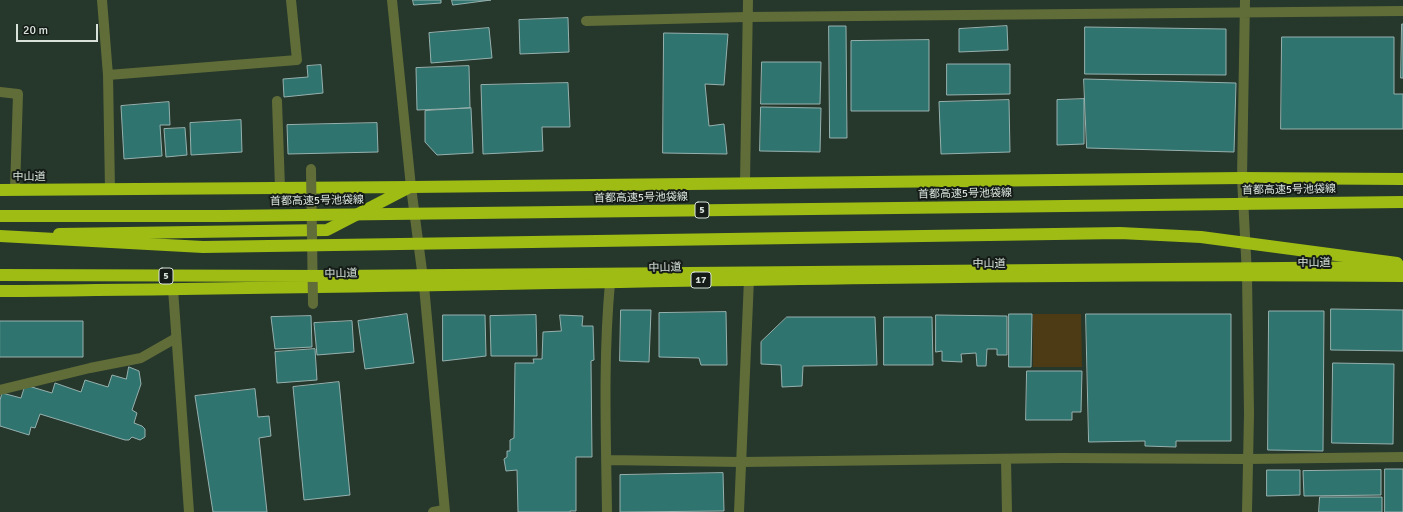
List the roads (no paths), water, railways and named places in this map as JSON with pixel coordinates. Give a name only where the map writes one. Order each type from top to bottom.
[{"type":"highway","name":"中山道","points":[[0,190],[1242,178],[1403,179]]},
{"type":"highway","points":[[0,236],[327,230],[411,187]]},
{"type":"highway","name":"首都高速5号池袋線","points":[[0,216],[221,216],[1403,202]]},
{"type":"highway","points":[[0,236],[204,247],[1120,233],[1201,237],[1403,265]]},
{"type":"highway","name":"5","points":[[0,276],[332,276],[1403,265]]},
{"type":"highway","name":"中山道","points":[[0,291],[424,286],[749,279],[1246,275],[1403,276]]},
{"type":"street","points":[[102,0],[108,75],[110,190]]},
{"type":"street","points":[[108,75],[296,60],[291,0]]},
{"type":"street","points":[[392,0],[411,187],[424,286],[444,511],[433,512]]},
{"type":"street","points":[[745,183],[748,0]]},
{"type":"street","points":[[1245,0],[1246,12],[1243,66],[1242,178],[1249,414],[1247,512]]},
{"type":"street","points":[[586,21],[747,17],[1403,11]]},
{"type":"street","points":[[0,92],[18,94],[15,190]]},
{"type":"street","points":[[277,101],[280,188]]},
{"type":"street","points":[[311,169],[313,304]]},
{"type":"street","points":[[739,512],[749,279]]},
{"type":"street","points":[[607,512],[606,388],[610,283]]},
{"type":"street","points":[[172,289],[189,512]]},
{"type":"street","points":[[0,390],[90,368],[141,358],[176,338]]},
{"type":"street","points":[[606,460],[741,462],[1403,457]]},
{"type":"street","points":[[1006,459],[1007,512]]}]
